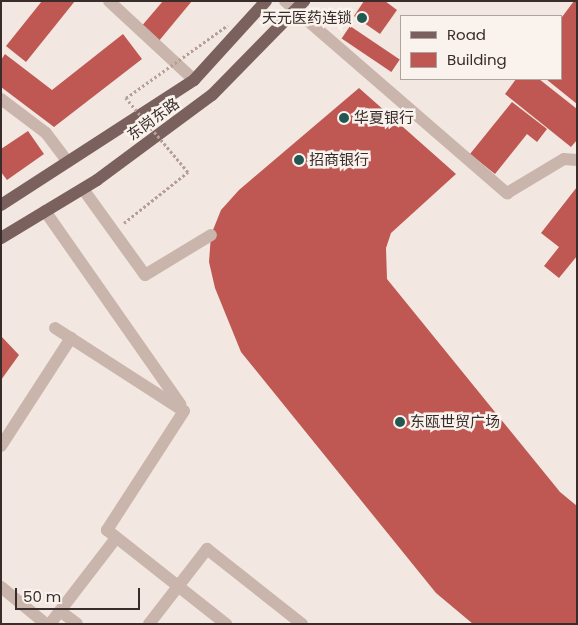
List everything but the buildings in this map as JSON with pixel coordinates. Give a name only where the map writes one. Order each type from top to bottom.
[{"type":"main road","name":"东岗东路","points":[[1,205],[194,80],[266,1]]},
{"type":"main road","name":"东岗东路","points":[[1,238],[83,189],[212,95],[300,6]]},
{"type":"street","points":[[109,1],[194,80]]},
{"type":"street","points":[[285,1],[300,6],[507,193],[564,159],[577,160]]},
{"type":"street","points":[[1,99],[46,133],[68,162]]},
{"type":"street","points":[[83,189],[145,274],[211,235]]},
{"type":"street","points":[[45,212],[184,411]]},
{"type":"street","points":[[55,328],[184,411]]},
{"type":"street","points":[[1,446],[71,338]]},
{"type":"street","points":[[184,411],[107,530],[226,624]]},
{"type":"street","points":[[50,624],[116,538]]},
{"type":"street","points":[[149,624],[207,549],[302,624]]},
{"type":"street","points":[[1,588],[46,624]]},
{"type":"street","points":[[60,611],[77,624]]},
{"type":"path","points":[[114,231],[188,172],[126,98],[228,25]]},
{"type":"place","name":"天元医药连锁","points":[[362,18]]},
{"type":"place","name":"华夏银行","points":[[344,118]]},
{"type":"place","name":"招商银行","points":[[299,160]]},
{"type":"place","name":"东瓯世贸广场","points":[[400,422]]}]
